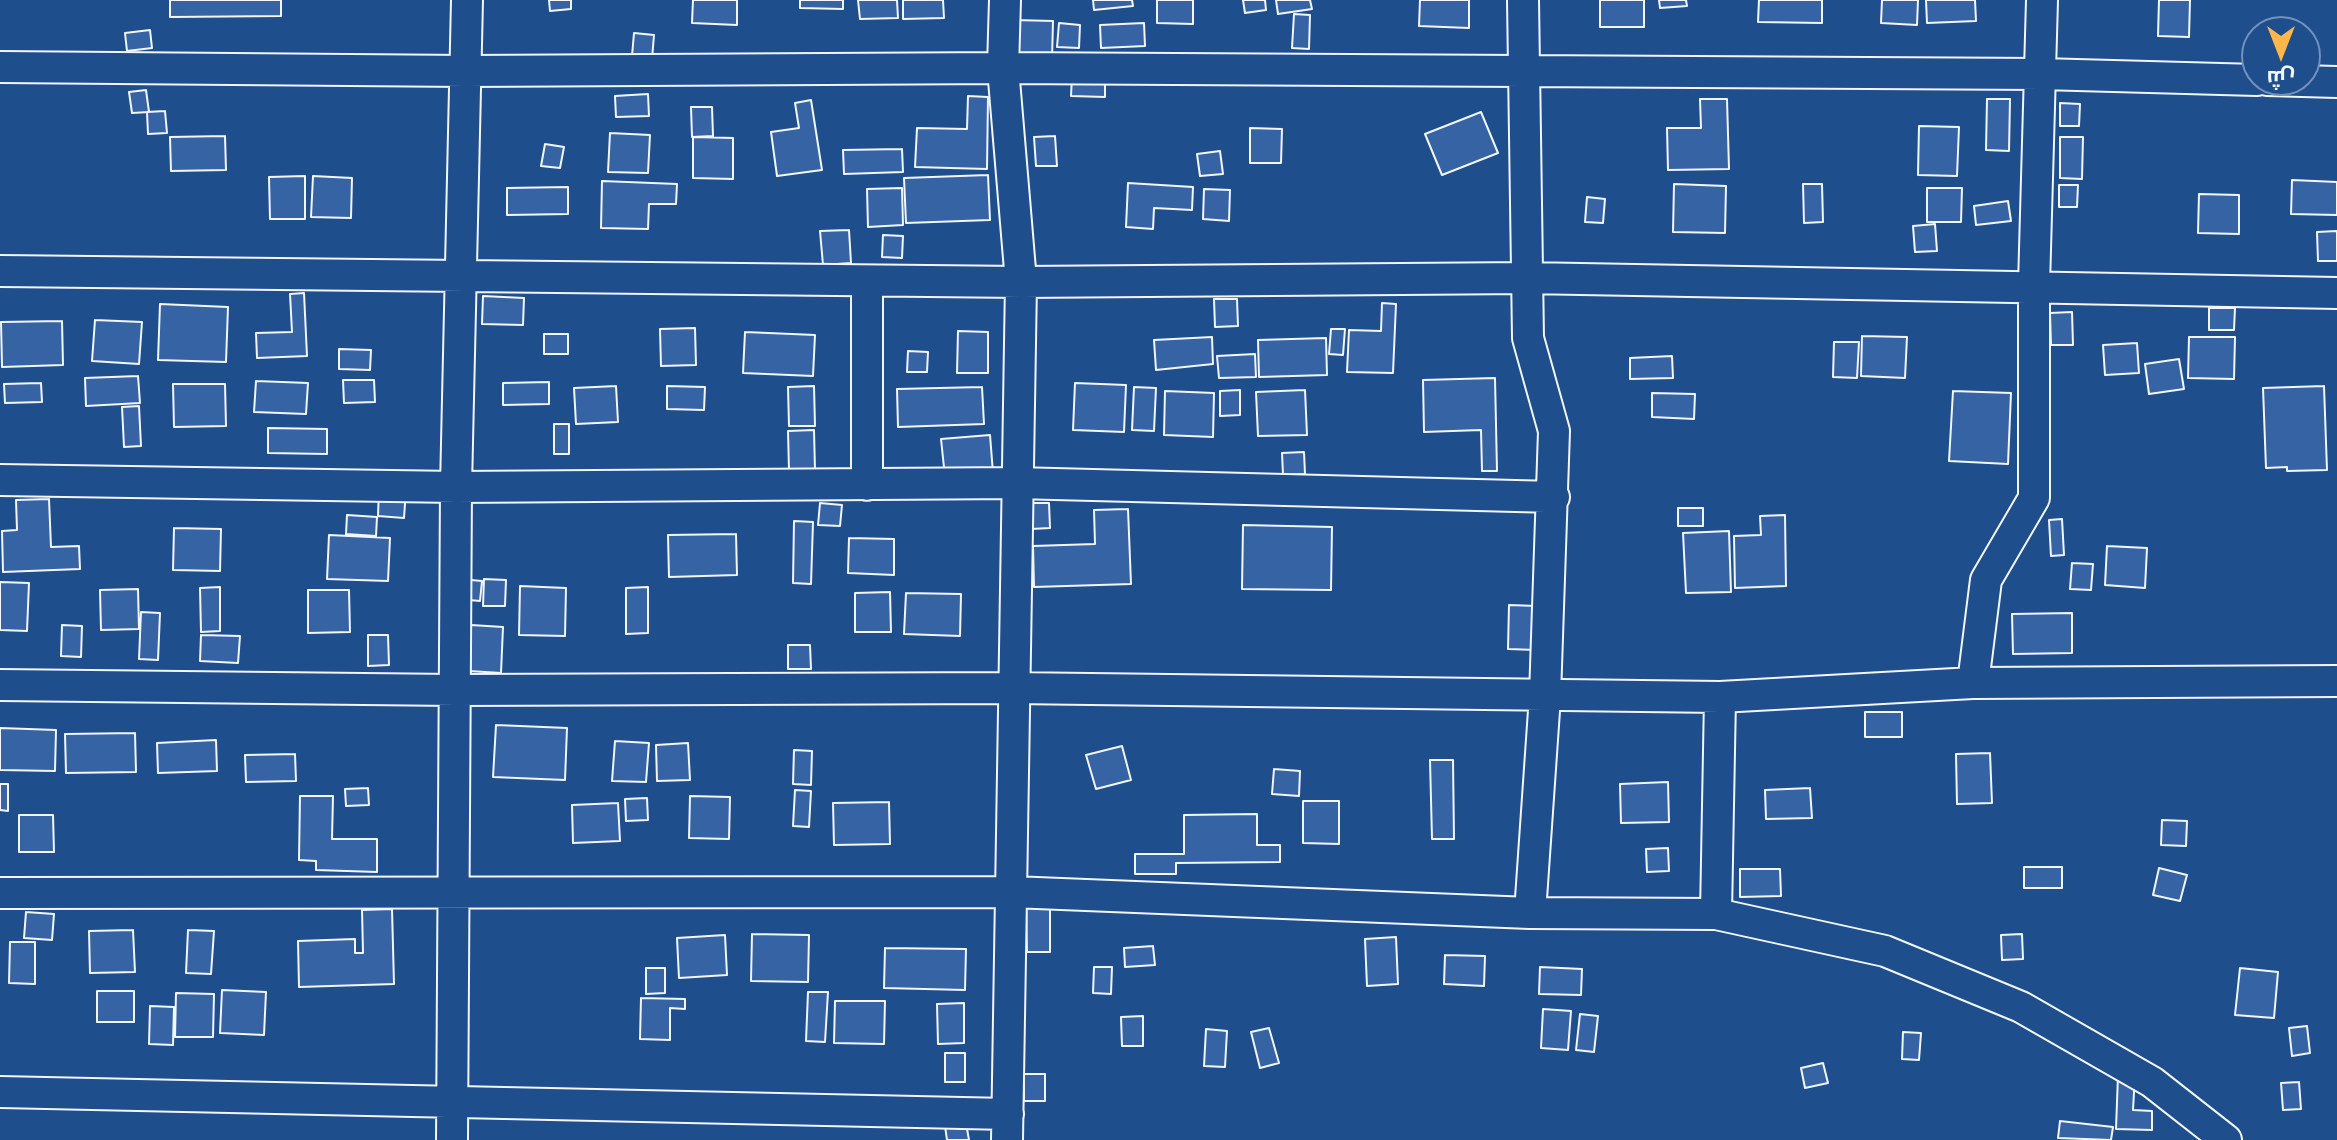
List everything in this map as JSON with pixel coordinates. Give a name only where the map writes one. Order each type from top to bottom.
[{"type":"street","points":[[452,1140],[456,895],[456,487],[467,0]]},
{"type":"street","points":[[0,1092],[453,1104],[1008,1127],[1012,688],[1021,282],[1003,68],[1005,0]]},
{"type":"street","points":[[1523,0],[1528,338],[1554,431],[1545,696],[1530,913]]},
{"type":"street","points":[[1973,683],[1986,580],[2034,498],[2034,285],[2042,0]]},
{"type":"street","points":[[0,67],[466,71],[1003,68],[2041,74],[2241,80]]},
{"type":"street","points":[[0,271],[1021,282],[1527,278],[2337,293]]},
{"type":"street","points":[[867,281],[867,485]]},
{"type":"street","points":[[0,480],[456,487],[1016,483],[1554,497]]},
{"type":"street","points":[[0,685],[455,690],[1012,688],[1720,697],[1973,683],[2337,681]]},
{"type":"street","points":[[1716,914],[1720,697]]},
{"type":"street","points":[[0,893],[456,895],[1012,892],[1530,913],[1716,914],[1885,951],[2021,1007],[2152,1082],[2226,1140]]},
{"type":"building","points":[[170,0],[281,0],[281,16],[170,17]]},
{"type":"building","points":[[549,0],[571,0],[571,9],[550,11]]},
{"type":"building","points":[[693,0],[737,0],[737,25],[692,23]]},
{"type":"building","points":[[800,0],[843,0],[843,9],[800,8]]},
{"type":"building","points":[[858,0],[897,0],[898,18],[860,19]]},
{"type":"building","points":[[903,0],[943,0],[944,18],[903,19]]},
{"type":"building","points":[[1093,0],[1132,0],[1133,6],[1094,10]]},
{"type":"building","points":[[1157,0],[1193,0],[1193,24],[1157,23]]},
{"type":"building","points":[[1243,0],[1265,0],[1266,10],[1245,13]]},
{"type":"building","points":[[1276,0],[1310,0],[1312,9],[1278,14]]},
{"type":"building","points":[[1420,0],[1469,0],[1469,28],[1419,26]]},
{"type":"building","points":[[1600,0],[1644,0],[1644,27],[1600,27]]},
{"type":"building","points":[[1659,0],[1686,0],[1687,6],[1660,8]]},
{"type":"building","points":[[1759,0],[1822,0],[1822,23],[1758,22]]},
{"type":"building","points":[[1882,0],[1918,0],[1917,25],[1881,23]]},
{"type":"building","points":[[1926,0],[1975,0],[1976,21],[1927,23]]},
{"type":"building","points":[[2159,0],[2190,0],[2189,37],[2158,36]]},
{"type":"building","points":[[1294,14],[1310,15],[1309,49],[1292,48]]},
{"type":"building","points":[[1014,20],[1053,21],[1052,60],[1014,60]]},
{"type":"building","points":[[1059,23],[1080,25],[1079,48],[1057,47]]},
{"type":"building","points":[[1144,23],[1145,46],[1101,48],[1100,25]]},
{"type":"building","points":[[150,30],[152,48],[127,51],[125,33]]},
{"type":"building","points":[[634,33],[654,35],[652,59],[632,56]]},
{"type":"building","points":[[1072,76],[1105,77],[1105,97],[1071,96]]},
{"type":"building","points":[[146,90],[149,112],[132,113],[129,92]]},
{"type":"building","points":[[648,94],[649,116],[616,117],[615,96]]},
{"type":"building","points":[[968,96],[988,97],[987,169],[915,167],[917,128],[967,129]]},
{"type":"building","points":[[1700,99],[1727,99],[1729,169],[1668,170],[1667,128],[1701,128]]},
{"type":"building","points":[[1987,99],[2010,99],[2009,151],[1986,150]]},
{"type":"building","points":[[811,100],[822,170],[777,176],[771,132],[799,128],[795,103]]},
{"type":"building","points":[[2060,103],[2080,104],[2079,126],[2060,126]]},
{"type":"building","points":[[691,107],[712,107],[713,136],[692,137]]},
{"type":"building","points":[[165,111],[167,133],[148,134],[147,112]]},
{"type":"building","points":[[1481,112],[1498,153],[1442,175],[1425,134]]},
{"type":"building","points":[[1919,126],[1959,127],[1957,176],[1918,175]]},
{"type":"building","points":[[1250,128],[1282,129],[1281,163],[1250,163]]},
{"type":"building","points":[[610,133],[650,135],[648,173],[608,172]]},
{"type":"building","points":[[225,136],[226,170],[171,171],[170,137]]},
{"type":"building","points":[[1055,136],[1057,166],[1036,166],[1034,137]]},
{"type":"building","points":[[693,137],[733,138],[733,179],[693,178]]},
{"type":"building","points":[[2060,137],[2083,137],[2082,179],[2060,178]]},
{"type":"building","points":[[545,144],[564,147],[560,168],[541,166]]},
{"type":"building","points":[[902,149],[903,172],[844,174],[843,150]]},
{"type":"building","points":[[1220,151],[1223,174],[1200,176],[1197,154]]},
{"type":"building","points":[[988,175],[990,220],[906,223],[904,178]]},
{"type":"building","points":[[305,176],[305,219],[270,219],[269,177]]},
{"type":"building","points":[[313,176],[352,178],[351,218],[311,217]]},
{"type":"building","points":[[2292,180],[2337,182],[2337,215],[2291,214]]},
{"type":"building","points":[[602,181],[677,184],[676,204],[649,204],[648,229],[601,228]]},
{"type":"building","points":[[1128,183],[1193,187],[1192,210],[1154,208],[1153,229],[1126,227]]},
{"type":"building","points":[[1674,184],[1726,186],[1725,233],[1673,232]]},
{"type":"building","points":[[1803,184],[1822,184],[1823,222],[1804,223]]},
{"type":"building","points":[[2059,185],[2078,185],[2077,207],[2059,207]]},
{"type":"building","points":[[568,187],[568,214],[507,215],[507,188]]},
{"type":"building","points":[[902,188],[903,225],[868,227],[867,189]]},
{"type":"building","points":[[1927,188],[1962,188],[1961,222],[1927,222]]},
{"type":"building","points":[[1204,189],[1230,190],[1229,221],[1203,219]]},
{"type":"building","points":[[2199,194],[2239,195],[2239,234],[2198,233]]},
{"type":"building","points":[[1587,197],[1605,199],[1603,223],[1585,222]]},
{"type":"building","points":[[2008,201],[2011,221],[1976,225],[1974,206]]},
{"type":"building","points":[[1935,224],[1937,251],[1915,252],[1913,226]]},
{"type":"building","points":[[849,230],[851,263],[823,265],[820,231]]},
{"type":"building","points":[[2337,231],[2337,261],[2318,261],[2317,232]]},
{"type":"building","points":[[883,235],[903,236],[902,258],[882,257]]},
{"type":"building","points":[[304,293],[307,356],[257,358],[256,333],[292,332],[290,294]]},
{"type":"building","points":[[483,296],[524,298],[523,325],[482,324]]},
{"type":"building","points":[[1214,299],[1237,299],[1238,326],[1215,327]]},
{"type":"building","points":[[1382,303],[1396,304],[1393,373],[1347,372],[1349,330],[1381,331]]},
{"type":"building","points":[[160,304],[228,307],[226,362],[158,360]]},
{"type":"building","points":[[2209,308],[2235,308],[2234,330],[2209,330]]},
{"type":"building","points":[[2072,312],[2073,345],[2051,345],[2050,313]]},
{"type":"building","points":[[95,320],[142,322],[139,364],[92,361]]},
{"type":"building","points":[[62,321],[63,365],[2,367],[1,322]]},
{"type":"building","points":[[695,328],[696,365],[661,366],[660,329]]},
{"type":"building","points":[[1331,329],[1345,329],[1343,355],[1329,354]]},
{"type":"building","points":[[958,331],[988,332],[988,373],[957,373]]},
{"type":"building","points":[[745,332],[815,335],[813,376],[743,373]]},
{"type":"building","points":[[544,334],[568,334],[568,354],[544,354]]},
{"type":"building","points":[[1862,336],[1907,337],[1905,378],[1861,376]]},
{"type":"building","points":[[1212,337],[1213,364],[1156,370],[1154,340]]},
{"type":"building","points":[[2189,337],[2235,337],[2234,379],[2188,378]]},
{"type":"building","points":[[1326,338],[1327,375],[1259,377],[1258,340]]},
{"type":"building","points":[[1834,342],[1859,342],[1857,378],[1833,377]]},
{"type":"building","points":[[2137,343],[2139,373],[2105,375],[2103,345]]},
{"type":"building","points":[[339,349],[371,350],[370,370],[339,369]]},
{"type":"building","points":[[908,351],[928,352],[927,372],[907,372]]},
{"type":"building","points":[[1255,354],[1256,377],[1219,378],[1217,356]]},
{"type":"building","points":[[1672,356],[1673,378],[1630,379],[1630,358]]},
{"type":"building","points":[[2179,359],[2184,389],[2149,394],[2145,364]]},
{"type":"building","points":[[138,376],[140,403],[86,406],[85,378]]},
{"type":"building","points":[[1495,378],[1497,471],[1482,471],[1481,430],[1424,432],[1423,380]]},
{"type":"building","points":[[343,380],[374,380],[375,402],[344,403]]},
{"type":"building","points":[[256,381],[308,383],[306,414],[254,412]]},
{"type":"building","points":[[549,382],[549,404],[503,405],[503,383]]},
{"type":"building","points":[[41,383],[42,402],[5,403],[4,384]]},
{"type":"building","points":[[1075,383],[1126,385],[1124,432],[1073,430]]},
{"type":"building","points":[[173,384],[225,384],[226,426],[174,427]]},
{"type":"building","points":[[616,386],[618,422],[576,424],[574,388]]},
{"type":"building","points":[[667,386],[705,387],[704,410],[667,409]]},
{"type":"building","points":[[814,386],[815,426],[789,426],[788,387]]},
{"type":"building","points":[[2324,386],[2327,470],[2266,468],[2263,388]]},
{"type":"building","points":[[982,387],[984,424],[898,427],[897,389]]},
{"type":"building","points":[[1134,387],[1156,388],[1154,431],[1132,430]]},
{"type":"building","points":[[1240,390],[1240,415],[1220,416],[1220,391]]},
{"type":"building","points":[[1305,390],[1307,435],[1258,436],[1256,392]]},
{"type":"building","points":[[1165,391],[1214,393],[1213,437],[1164,435]]},
{"type":"building","points":[[1953,391],[2011,393],[2008,464],[1949,461]]},
{"type":"building","points":[[1652,393],[1695,394],[1694,419],[1652,417]]},
{"type":"building","points":[[139,406],[141,446],[124,447],[122,407]]},
{"type":"building","points":[[554,424],[569,424],[569,454],[554,454]]},
{"type":"building","points":[[268,428],[327,429],[327,454],[268,453]]},
{"type":"building","points":[[814,430],[815,470],[789,471],[788,431]]},
{"type":"building","points":[[990,435],[993,473],[945,477],[941,439]]},
{"type":"building","points":[[1304,452],[1305,474],[1283,475],[1282,453]]},
{"type":"building","points":[[379,488],[406,490],[404,518],[378,516]]},
{"type":"building","points":[[49,499],[51,547],[79,546],[80,569],[3,572],[2,531],[17,530],[16,500]]},
{"type":"building","points":[[820,503],[842,505],[840,526],[818,525]]},
{"type":"building","points":[[1030,503],[1049,503],[1050,528],[1031,529]]},
{"type":"building","points":[[1678,508],[1703,508],[1703,526],[1678,526]]},
{"type":"building","points":[[1128,509],[1131,584],[1034,587],[1033,546],[1095,544],[1094,510]]},
{"type":"building","points":[[347,515],[377,517],[376,536],[346,534]]},
{"type":"building","points":[[1785,515],[1786,586],[1735,588],[1734,536],[1761,535],[1760,516]]},
{"type":"building","points":[[2062,519],[2064,555],[2051,556],[2049,520]]},
{"type":"building","points":[[794,521],[813,522],[811,584],[793,583]]},
{"type":"building","points":[[1243,525],[1332,527],[1331,590],[1242,589]]},
{"type":"building","points":[[174,528],[221,529],[220,571],[173,570]]},
{"type":"building","points":[[1729,531],[1731,592],[1686,593],[1683,533]]},
{"type":"building","points":[[736,534],[737,575],[669,577],[668,535]]},
{"type":"building","points":[[329,535],[390,538],[388,581],[327,579]]},
{"type":"building","points":[[849,538],[894,539],[894,575],[848,573]]},
{"type":"building","points":[[2107,546],[2147,548],[2145,588],[2105,585]]},
{"type":"building","points":[[2072,563],[2093,564],[2091,590],[2070,589]]},
{"type":"building","points":[[460,579],[482,581],[480,601],[458,599]]},
{"type":"building","points":[[484,579],[506,580],[505,606],[483,606]]},
{"type":"building","points":[[0,582],[29,583],[27,631],[0,630]]},
{"type":"building","points":[[520,586],[566,588],[565,636],[519,635]]},
{"type":"building","points":[[220,587],[220,631],[201,632],[200,588]]},
{"type":"building","points":[[648,587],[648,633],[626,634],[626,588]]},
{"type":"building","points":[[138,589],[139,629],[101,630],[100,590]]},
{"type":"building","points":[[308,590],[349,590],[350,632],[308,633]]},
{"type":"building","points":[[890,592],[891,632],[855,632],[855,593]]},
{"type":"building","points":[[906,593],[961,594],[960,636],[904,634]]},
{"type":"building","points":[[1509,605],[1537,606],[1536,650],[1508,649]]},
{"type":"building","points":[[141,612],[160,613],[158,660],[139,659]]},
{"type":"building","points":[[2072,613],[2072,653],[2013,654],[2012,614]]},
{"type":"building","points":[[62,625],[82,626],[81,657],[61,656]]},
{"type":"building","points":[[471,625],[503,627],[501,673],[469,671]]},
{"type":"building","points":[[201,635],[240,636],[238,663],[200,661]]},
{"type":"building","points":[[368,635],[388,635],[389,665],[368,666]]},
{"type":"building","points":[[788,645],[810,645],[811,669],[788,669]]},
{"type":"building","points":[[1865,712],[1902,712],[1902,737],[1865,737]]},
{"type":"building","points":[[496,725],[567,728],[565,780],[493,777]]},
{"type":"building","points":[[0,728],[56,730],[55,771],[0,770]]},
{"type":"building","points":[[135,733],[136,772],[66,773],[65,734]]},
{"type":"building","points":[[216,740],[217,771],[158,773],[157,743]]},
{"type":"building","points":[[615,741],[649,743],[646,782],[612,781]]},
{"type":"building","points":[[688,743],[690,780],[657,781],[656,745]]},
{"type":"building","points":[[1122,746],[1131,780],[1096,789],[1086,755]]},
{"type":"building","points":[[794,750],[812,751],[811,785],[793,784]]},
{"type":"building","points":[[1990,753],[1992,803],[1957,804],[1956,754]]},
{"type":"building","points":[[295,754],[296,781],[246,782],[245,755]]},
{"type":"building","points":[[1430,760],[1453,760],[1454,839],[1432,839]]},
{"type":"building","points":[[1274,769],[1300,771],[1299,796],[1272,794]]},
{"type":"building","points":[[1668,782],[1669,822],[1621,823],[1620,784]]},
{"type":"building","points":[[0,784],[8,784],[8,811],[0,810]]},
{"type":"building","points":[[368,788],[369,805],[346,806],[345,789]]},
{"type":"building","points":[[1810,788],[1812,818],[1766,819],[1765,790]]},
{"type":"building","points":[[795,790],[811,791],[809,827],[793,826]]},
{"type":"building","points":[[300,796],[333,796],[332,839],[377,839],[377,872],[316,870],[316,861],[299,860]]},
{"type":"building","points":[[690,796],[730,797],[729,839],[689,838]]},
{"type":"building","points":[[647,798],[648,820],[626,821],[625,799]]},
{"type":"building","points":[[1303,801],[1339,801],[1339,844],[1303,843]]},
{"type":"building","points":[[889,802],[890,844],[834,845],[833,803]]},
{"type":"building","points":[[618,803],[620,841],[573,843],[572,805]]},
{"type":"building","points":[[1257,814],[1257,845],[1280,845],[1280,862],[1176,863],[1176,874],[1135,874],[1135,854],[1184,854],[1184,815]]},
{"type":"building","points":[[19,815],[53,815],[54,852],[19,852]]},
{"type":"building","points":[[2162,820],[2187,821],[2186,846],[2161,845]]},
{"type":"building","points":[[1668,848],[1669,871],[1647,872],[1646,849]]},
{"type":"building","points":[[2024,867],[2062,867],[2062,888],[2024,888]]},
{"type":"building","points":[[2159,868],[2187,875],[2180,901],[2153,895]]},
{"type":"building","points":[[1740,869],[1780,869],[1781,896],[1740,897]]},
{"type":"building","points":[[1026,905],[1050,905],[1050,952],[1027,952]]},
{"type":"building","points":[[392,909],[394,984],[299,987],[298,941],[355,939],[355,953],[363,953],[362,910]]},
{"type":"building","points":[[26,912],[54,914],[52,940],[24,938]]},
{"type":"building","points":[[133,930],[135,972],[90,973],[89,931]]},
{"type":"building","points":[[188,930],[214,931],[211,974],[186,973]]},
{"type":"building","points":[[752,934],[809,935],[808,982],[751,981]]},
{"type":"building","points":[[2022,934],[2023,959],[2002,960],[2001,935]]},
{"type":"building","points":[[725,935],[727,975],[679,978],[677,938]]},
{"type":"building","points":[[1396,937],[1398,984],[1367,986],[1365,939]]},
{"type":"building","points":[[10,942],[35,942],[35,984],[9,983]]},
{"type":"building","points":[[1153,946],[1155,965],[1125,967],[1124,948]]},
{"type":"building","points":[[885,948],[966,949],[965,990],[884,988]]},
{"type":"building","points":[[1445,955],[1485,956],[1484,986],[1444,984]]},
{"type":"building","points":[[1094,967],[1112,967],[1111,994],[1093,993]]},
{"type":"building","points":[[1540,967],[1582,969],[1581,995],[1539,994]]},
{"type":"building","points":[[646,968],[665,968],[665,993],[646,994]]},
{"type":"building","points":[[2240,968],[2278,972],[2274,1018],[2235,1015]]},
{"type":"building","points":[[222,990],[266,992],[264,1035],[220,1033]]},
{"type":"building","points":[[97,991],[134,991],[134,1022],[97,1022]]},
{"type":"building","points":[[808,992],[828,992],[825,1042],[806,1041]]},
{"type":"building","points":[[176,993],[214,994],[213,1037],[175,1037]]},
{"type":"building","points":[[641,998],[685,999],[685,1009],[670,1008],[670,1040],[640,1039]]},
{"type":"building","points":[[835,1001],[885,1001],[884,1044],[834,1043]]},
{"type":"building","points":[[964,1003],[964,1043],[938,1044],[937,1004]]},
{"type":"building","points":[[150,1006],[174,1007],[173,1045],[149,1044]]},
{"type":"building","points":[[1543,1009],[1571,1011],[1568,1050],[1541,1048]]},
{"type":"building","points":[[1580,1014],[1598,1016],[1594,1052],[1576,1050]]},
{"type":"building","points":[[1143,1016],[1143,1046],[1122,1046],[1121,1017]]},
{"type":"building","points":[[2307,1026],[2310,1053],[2292,1056],[2289,1028]]},
{"type":"building","points":[[1269,1028],[1279,1063],[1260,1068],[1251,1032]]},
{"type":"building","points":[[1206,1029],[1227,1031],[1225,1067],[1204,1066]]},
{"type":"building","points":[[1903,1032],[1921,1033],[1919,1060],[1902,1059]]},
{"type":"building","points":[[945,1053],[965,1053],[965,1082],[945,1082]]},
{"type":"building","points":[[1823,1063],[1828,1083],[1805,1088],[1801,1068]]},
{"type":"building","points":[[1024,1074],[1045,1074],[1045,1101],[1024,1101]]},
{"type":"building","points":[[2118,1075],[2135,1075],[2133,1110],[2152,1111],[2152,1130],[2116,1129]]},
{"type":"building","points":[[2299,1082],[2301,1109],[2283,1110],[2281,1083]]},
{"type":"building","points":[[2060,1121],[2113,1127],[2111,1140],[2058,1138]]},
{"type":"building","points":[[966,1123],[969,1140],[947,1140],[945,1126]]}]
